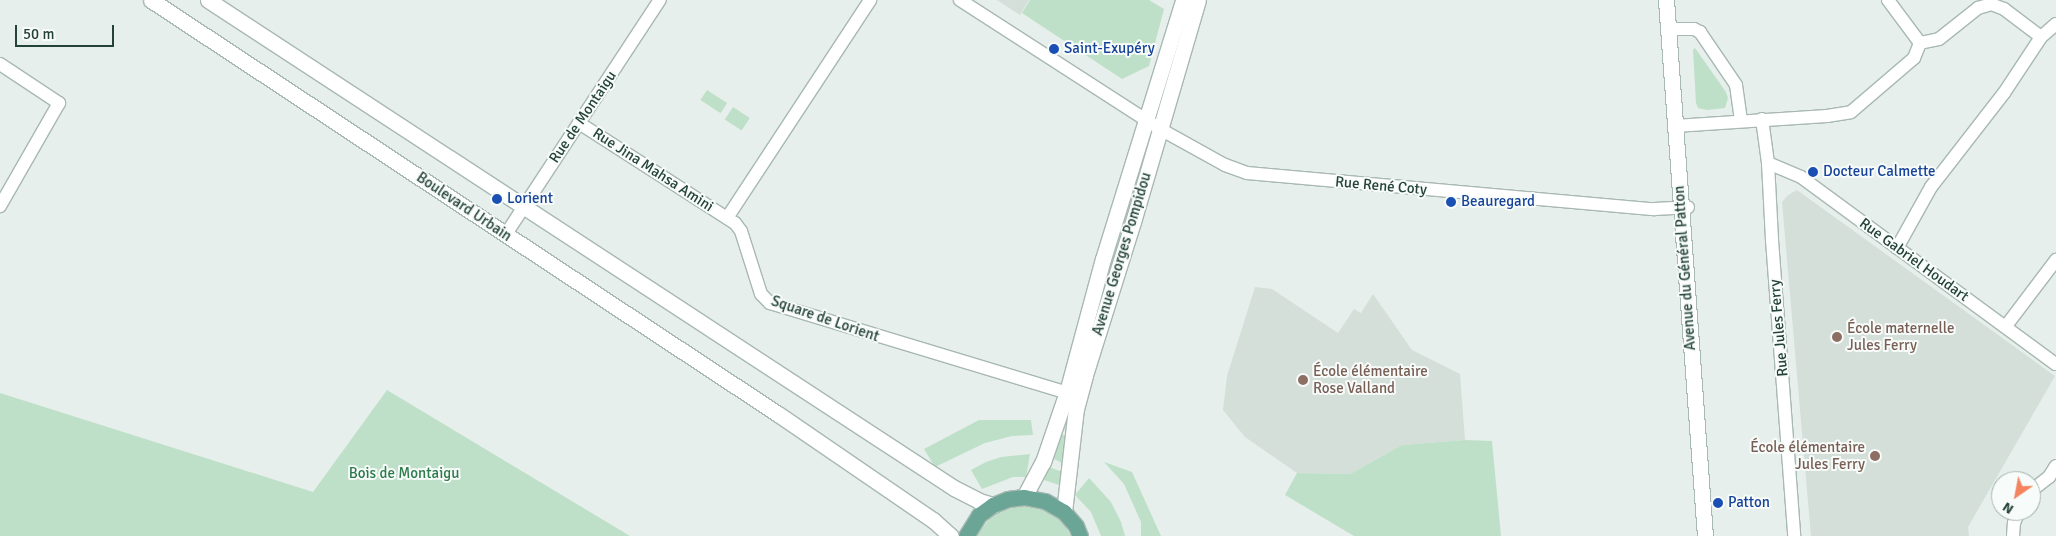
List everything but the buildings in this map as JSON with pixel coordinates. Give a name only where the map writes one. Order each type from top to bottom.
[{"type":"main road","name":"Boulevard Urbain","points":[[151,0],[778,414],[932,520],[951,536]]},
{"type":"main road","points":[[208,0],[954,488],[972,498],[993,505]]},
{"type":"main road","name":"Avenue Georges Pompidou","points":[[1064,512],[1073,394],[1103,259],[1184,0]]},
{"type":"main road","name":"Avenue Georges Pompidou","points":[[1024,497],[1043,462],[1073,394],[1133,222],[1198,0]]},
{"type":"main road","name":"Avenue du Général Patton","points":[[1666,0],[1678,126],[1710,536]]},
{"type":"main road","name":"Avenue du Général Patton","points":[[1673,0],[1678,126]]},
{"type":"main road","points":[[1133,222],[1130,211],[1145,160],[1147,121]]},
{"type":"main road","name":"Avenue du Général Patton","points":[[1684,207],[1705,536]]},
{"type":"main road","points":[[966,536],[979,516],[993,505],[1008,499],[1024,497],[1045,501],[1064,512],[1076,526],[1080,536]]},
{"type":"street","name":"Rue de Montaigu","points":[[506,234],[660,0]]},
{"type":"street","points":[[727,218],[870,0]]},
{"type":"street","name":"Rue René Coty","points":[[960,0],[1160,129],[1225,165],[1247,173],[1654,210],[1684,207]]},
{"type":"street","points":[[1888,0],[1920,43]]},
{"type":"street","points":[[1920,43],[1939,39],[1978,8],[1991,4],[2004,9],[2041,37]]},
{"type":"street","points":[[1897,248],[1931,187],[2004,93],[2041,37],[2056,24]]},
{"type":"street","points":[[1675,29],[1694,29],[1700,32],[1736,85],[1741,120]]},
{"type":"street","points":[[1678,126],[1741,120],[1827,116],[1851,112],[1914,58],[1920,43]]},
{"type":"street","points":[[0,64],[59,103],[0,206]]},
{"type":"street","name":"Rue Jules Ferry","points":[[1762,119],[1768,163],[1794,536]]},
{"type":"street","name":"Rue Jina Mahsa Amini","points":[[579,123],[727,218]]},
{"type":"street","name":"Rue Gabriel Houdart","points":[[1768,163],[1800,177],[2056,364]]},
{"type":"street","name":"Square de Lorient","points":[[727,218],[741,231],[761,294],[770,303],[1073,394]]},
{"type":"street","points":[[2006,326],[2056,260]]},
{"type":"street","points":[[2041,484],[2049,477],[2056,466]]},
{"type":"street","points":[[2012,536],[2016,521]]},
{"type":"shaded area","points":[[997,0],[1029,0],[1020,15]]},
{"type":"shaded area","points":[[1797,190],[2055,376],[2000,471],[1991,471],[1991,487],[1968,527],[1969,536],[1811,536],[1782,202],[1788,195]]},
{"type":"shaded area","name":"École élémentaire Rose Valland","points":[[1255,287],[1272,289],[1338,333],[1354,309],[1361,313],[1373,294],[1412,350],[1460,374],[1465,440],[1402,445],[1350,474],[1297,473],[1245,437],[1223,410],[1227,376]]},
{"type":"green space","points":[[1030,0],[1149,0],[1164,9],[1149,66],[1122,79],[1022,13]]},
{"type":"green space","points":[[1695,48],[1726,92],[1728,98],[1725,108],[1707,110],[1698,108],[1696,103],[1693,50]]},
{"type":"green space","points":[[707,90],[727,103],[721,113],[700,100]]},
{"type":"green space","points":[[733,107],[750,118],[742,130],[725,120]]},
{"type":"green space","name":"Bois de Montaigu","points":[[387,390],[630,536],[0,536],[0,393],[313,492]]},
{"type":"green space","points":[[979,420],[1031,420],[1033,435],[1012,436],[985,443],[935,467],[924,449]]},
{"type":"green space","points":[[1060,434],[1067,436],[1066,465],[1052,458]]},
{"type":"green space","points":[[1465,440],[1492,441],[1501,536],[1354,536],[1285,495],[1297,473],[1350,474],[1402,445]]},
{"type":"green space","points":[[1030,454],[1026,477],[1013,477],[982,489],[971,470],[1001,457]]},
{"type":"green space","points":[[1104,462],[1132,472],[1161,536],[1141,536],[1141,522],[1124,484]]},
{"type":"green space","points":[[1049,467],[1065,473],[1062,486],[1044,480]]},
{"type":"green space","points":[[1089,478],[1111,502],[1121,522],[1125,536],[1101,536],[1091,512],[1075,495]]},
{"type":"green space","points":[[1020,504],[1047,509],[1060,517],[1071,536],[976,536],[994,513],[1008,506]]},
{"type":"place","name":"Saint-Exupéry","points":[[1054,49]]},
{"type":"place","name":"Docteur Calmette","points":[[1813,172]]},
{"type":"place","name":"Lorient","points":[[497,199]]},
{"type":"place","name":"Beauregard","points":[[1451,202]]},
{"type":"place","name":"École maternelle Jules Ferry","points":[[1837,337]]},
{"type":"place","name":"École élémentaire Rose Valland","points":[[1303,380]]},
{"type":"place","name":"École élémentaire Jules Ferry","points":[[1875,456]]},
{"type":"place","name":"Patton","points":[[1718,503]]}]
